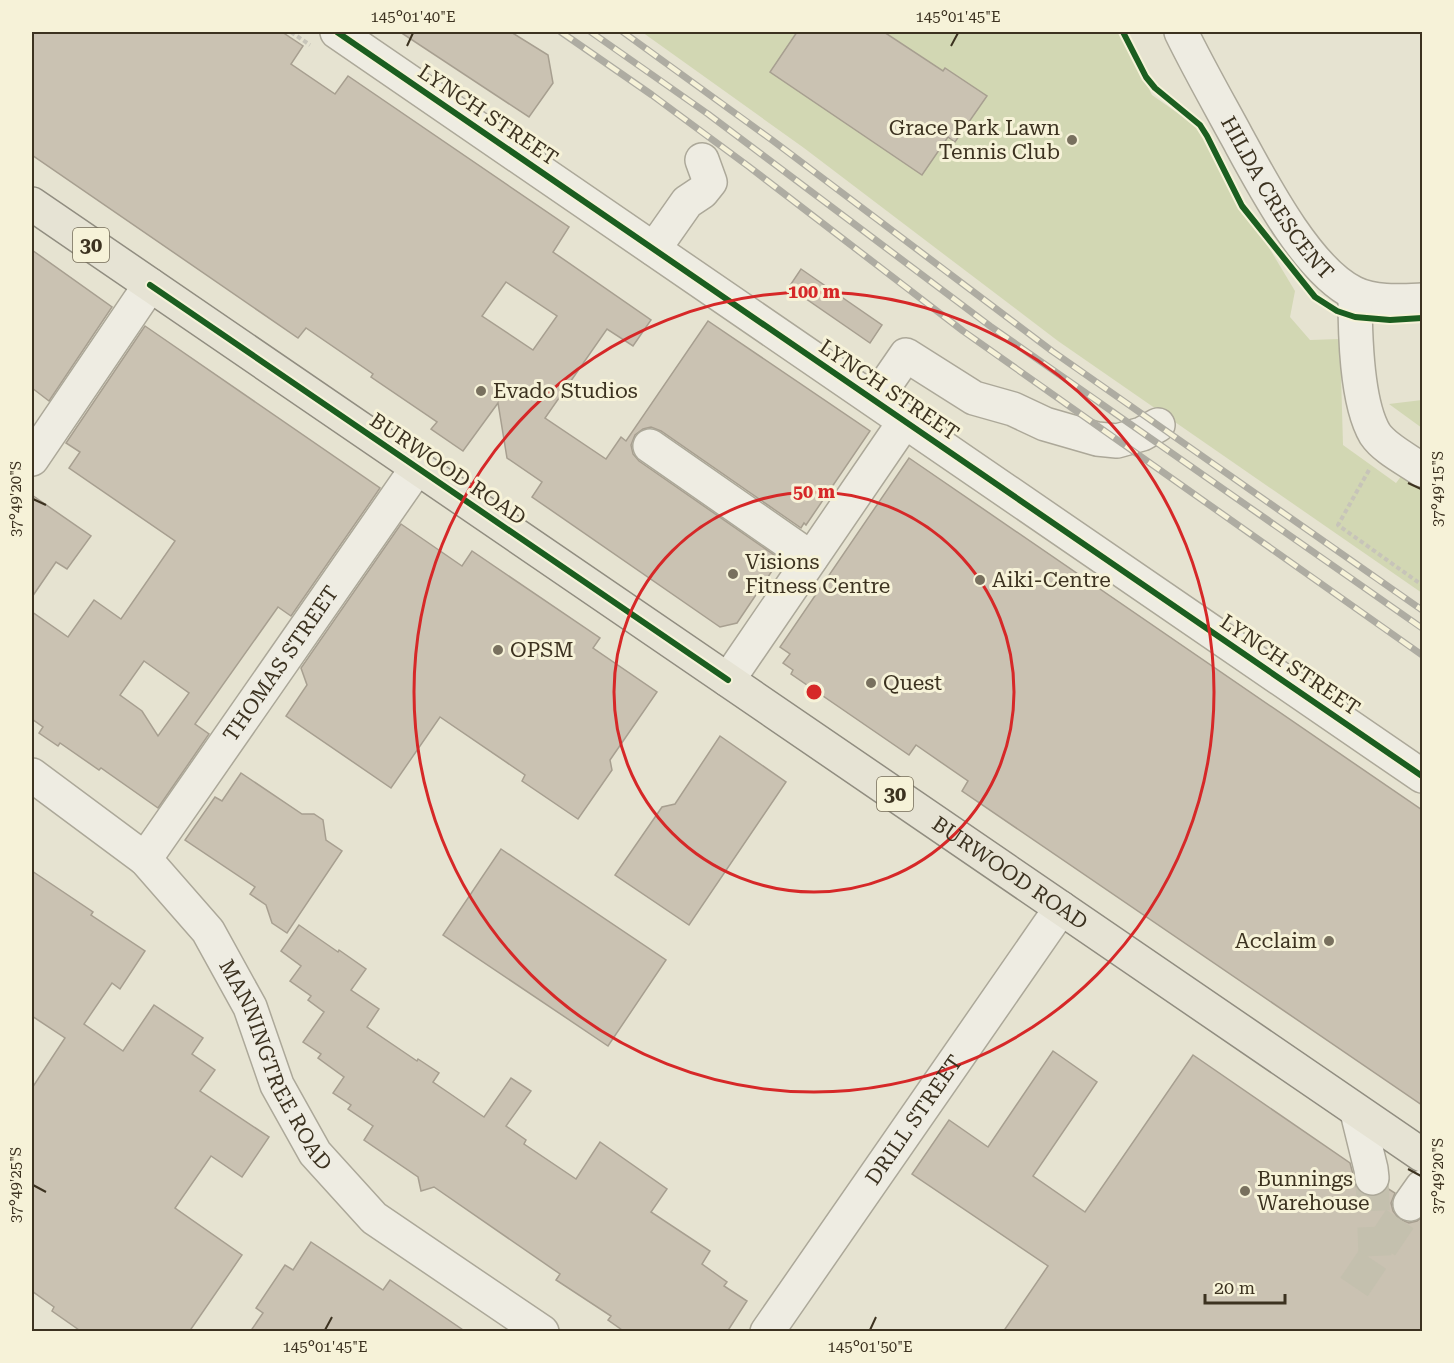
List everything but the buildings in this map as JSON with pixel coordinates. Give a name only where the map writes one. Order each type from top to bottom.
[{"type":"main road","name":"BURWOOD ROAD","points":[[32,204],[1422,1155]]},
{"type":"street","name":"LYNCH STREET","points":[[337,32],[1422,776]]},
{"type":"street","name":"HILDA CRESCENT","points":[[1181,32],[1256,172],[1313,259],[1355,294],[1374,299],[1422,300]]},
{"type":"street","points":[[654,249],[687,202],[702,192],[710,182],[702,160]]},
{"type":"street","points":[[32,459],[150,285]]},
{"type":"street","points":[[1355,294],[1363,403],[1376,434],[1385,444],[1422,470]]},
{"type":"street","points":[[875,400],[906,355],[975,398],[1013,409],[1045,424],[1098,439],[1117,441],[1142,434],[1158,425]]},
{"type":"street","points":[[728,680],[905,421]]},
{"type":"street","points":[[651,446],[811,558]]},
{"type":"street","name":"THOMAS STREET","points":[[145,860],[417,468]]},
{"type":"street","name":"MANNINGTREE ROAD","points":[[32,775],[145,860],[208,931],[250,1007],[277,1085],[315,1153],[374,1218],[542,1332]]},
{"type":"street","name":"DRILL STREET","points":[[768,1332],[1061,908]]},
{"type":"street","points":[[1357,1112],[1372,1178]]},
{"type":"path","points":[[1385,444],[1338,525],[1422,585]]},
{"type":"green space","points":[[642,32],[1121,32],[1152,95],[1196,126],[1295,291],[1290,317],[1310,340],[1340,339],[1343,445],[1396,483],[1405,471],[1422,484],[1422,593],[1058,341],[804,148]]},
{"type":"green space","points":[[1422,400],[1422,428],[1389,404]]},
{"type":"tunnel","points":[[1372,1178],[1375,1256]]},
{"type":"tunnel","points":[[1354,1287],[1410,1204]]},
{"type":"railway","points":[[561,32],[748,166],[963,331],[1422,655]]},
{"type":"railway","points":[[591,32],[708,114],[990,326],[1422,628]]},
{"type":"railway","points":[[623,32],[772,140],[1052,351],[1422,610]]},
{"type":"cycle path","points":[[337,32],[1422,776]]},
{"type":"cycle path","points":[[1123,32],[1146,77],[1155,88],[1200,125],[1242,206],[1315,297],[1337,311],[1355,317],[1390,320],[1422,318]]},
{"type":"cycle path","points":[[150,285],[728,680]]},
{"type":"place","name":"Grace Park Lawn Tennis Club","points":[[1072,140]]},
{"type":"place","name":"Evado Studios","points":[[481,391]]},
{"type":"place","name":"Visions Fitness Centre","points":[[733,574]]},
{"type":"place","name":"Aiki-Centre","points":[[980,580]]},
{"type":"place","name":"OPSM","points":[[498,650]]},
{"type":"place","name":"Quest","points":[[871,683]]},
{"type":"place","name":"Acclaim","points":[[1329,941]]},
{"type":"place","name":"Bunnings Warehouse","points":[[1245,1191]]}]
